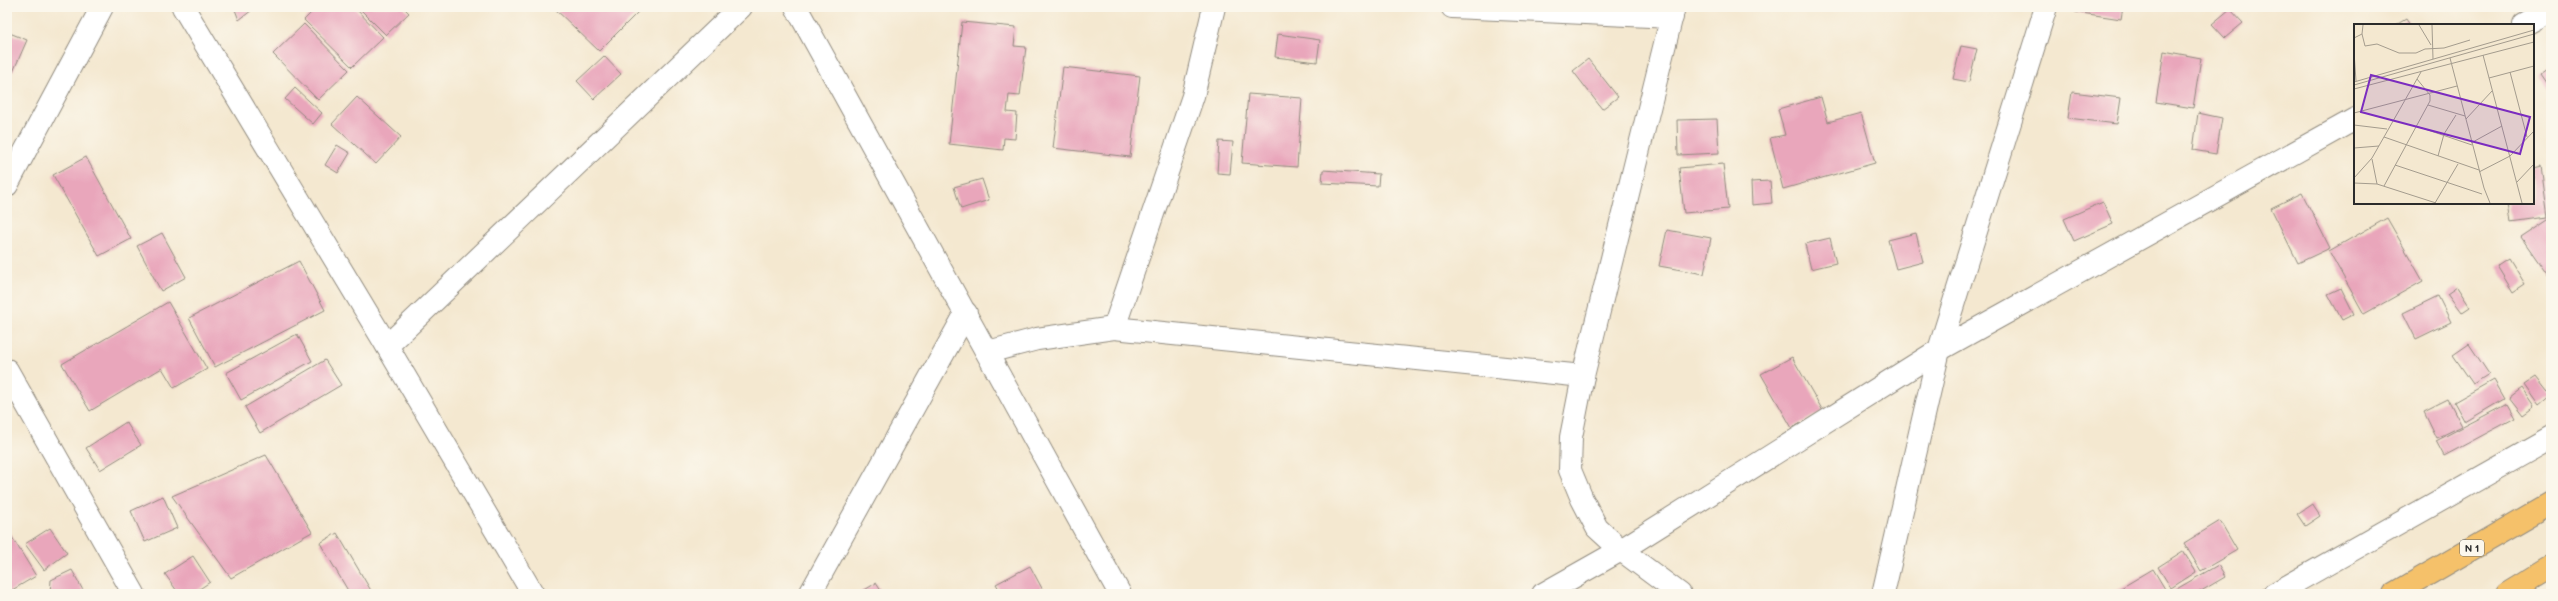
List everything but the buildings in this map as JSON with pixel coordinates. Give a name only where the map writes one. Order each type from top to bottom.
[{"type":"highway","name":"N 1","points":[[2394,594],[2551,503]]},
{"type":"highway","points":[[2507,594],[2551,567]]},
{"type":"street","points":[[7,185],[102,7]]},
{"type":"street","points":[[183,7],[387,346],[533,594]]},
{"type":"street","points":[[387,346],[741,7]]},
{"type":"street","points":[[796,7],[988,352],[1120,594]]},
{"type":"street","points":[[1114,328],[1193,96],[1214,7]]},
{"type":"street","points":[[1452,7],[1673,12],[1583,376],[1571,437],[1570,470],[1597,528],[1621,550],[1680,594]]},
{"type":"street","points":[[1883,594],[1939,350],[2046,7]]},
{"type":"street","points":[[2526,24],[2551,10]]},
{"type":"street","points":[[1543,594],[1621,550],[1939,350],[2354,120]]},
{"type":"street","points":[[810,594],[966,313]]},
{"type":"street","points":[[988,352],[1037,339],[1114,328],[1583,376]]},
{"type":"street","points":[[7,370],[134,594]]},
{"type":"street","points":[[2274,594],[2551,438]]}]
